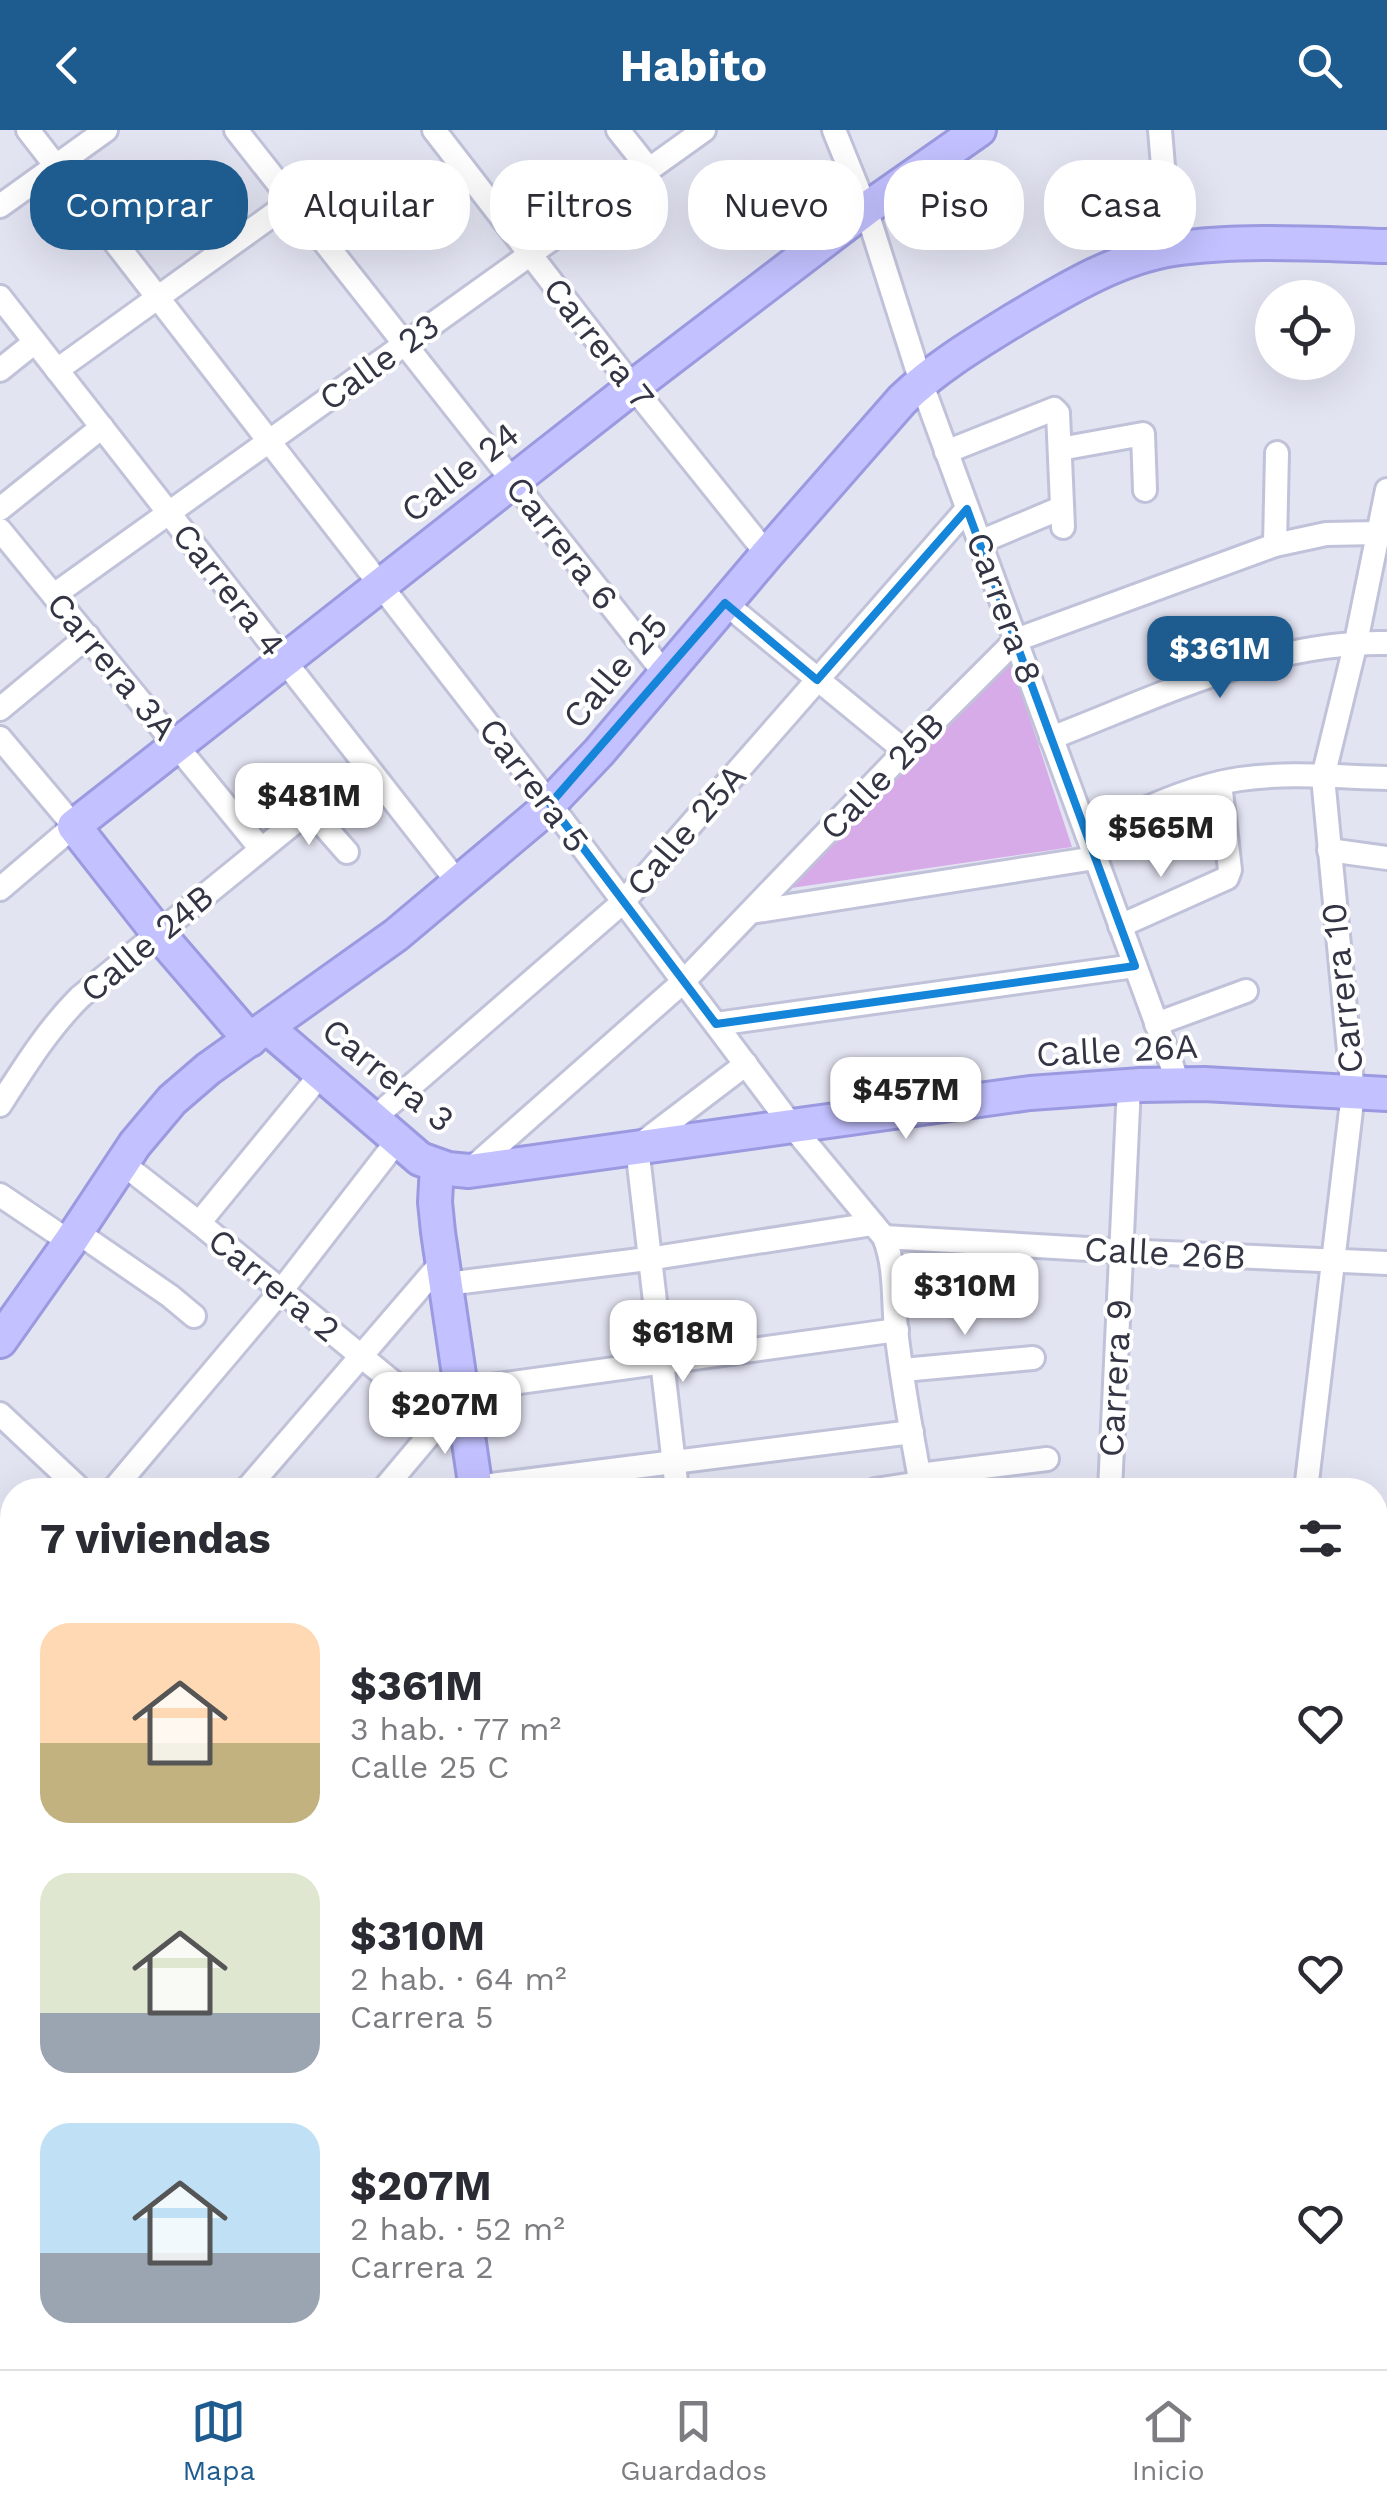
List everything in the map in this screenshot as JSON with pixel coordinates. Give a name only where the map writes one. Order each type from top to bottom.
[{"type":"street","name":"Carrera 5","points":[[28,130],[51,160]]},
{"type":"street","points":[[64,160],[106,130]]},
{"type":"street","name":"Carrera 6","points":[[236,130],[268,170]]},
{"type":"street","name":"Carrera 7","points":[[434,130],[766,554]]},
{"type":"street","points":[[618,130],[643,160]]},
{"type":"street","name":"Calle 23","points":[[662,160],[704,130]]},
{"type":"street","name":"Carrera 8","points":[[834,130],[866,209],[946,452],[1178,1084]]},
{"type":"street","name":"Calle 24","points":[[0,889],[74,826],[633,387],[866,209],[980,130]]},
{"type":"street","points":[[1160,130],[1162,160]]},
{"type":"street","points":[[0,206],[30,185]]},
{"type":"street","points":[[57,370],[268,217]]},
{"type":"street","name":"Calle 25","points":[[1196,247],[1387,246]]},
{"type":"street","name":"Carrera 5","points":[[120,250],[550,804],[792,1126],[878,1231],[890,1254],[896,1330],[919,1478]]},
{"type":"street","name":"Carrera 6","points":[[331,250],[665,674]]},
{"type":"street","name":"Calle 23","points":[[54,595],[536,250]]},
{"type":"street","name":"Calle 25","points":[[0,1341],[122,1164],[172,1100],[208,1069],[396,935],[550,804],[921,382],[976,343],[1061,292],[1128,260],[1170,250]]},
{"type":"street","name":"Carrera 4","points":[[0,297],[459,884]]},
{"type":"street","points":[[0,370],[35,342]]},
{"type":"street","points":[[946,452],[1054,409],[1058,413],[1062,517],[980,542]]},
{"type":"street","points":[[0,509],[102,427]]},
{"type":"street","points":[[1060,449],[1142,434],[1144,490]]},
{"type":"street","points":[[1275,545],[1277,453]]},
{"type":"street","name":"Carrera 10","points":[[1307,1478],[1353,1092],[1324,776],[1380,542],[1387,490]]},
{"type":"street","name":"Calle 25A","points":[[122,1478],[282,1291],[385,1130],[623,902],[967,509]]},
{"type":"street","name":"Carrera 3A","points":[[0,530],[262,849]]},
{"type":"street","name":"Calle 25B","points":[[453,1168],[684,981],[1016,640],[1275,545],[1326,534],[1380,542]]},
{"type":"street","points":[[725,603],[905,751]]},
{"type":"street","points":[[0,710],[88,636]]},
{"type":"street","points":[[1052,738],[1243,664],[1356,642],[1387,643]]},
{"type":"street","name":"Carrera 3","points":[[0,738],[158,933],[259,1034],[321,1074],[420,1158],[453,1168],[435,1202],[475,1478]]},
{"type":"street","name":"Calle 24B","points":[[0,1104],[59,1018],[80,997],[365,765]]},
{"type":"street","points":[[1086,834],[1220,783],[1262,777],[1387,778]]},
{"type":"street","points":[[1120,926],[1227,878],[1230,870],[1220,783]]},
{"type":"street","points":[[310,810],[347,852]]},
{"type":"street","points":[[1329,850],[1387,858]]},
{"type":"street","points":[[751,912],[1095,858]]},
{"type":"street","points":[[716,1024],[1135,966]]},
{"type":"street","points":[[1156,1024],[1246,991]]},
{"type":"street","points":[[676,1478],[637,1147],[746,1064]]},
{"type":"street","points":[[199,1223],[321,1074]]},
{"type":"street","name":"Calle 26A","points":[[453,1168],[1030,1093],[1178,1084],[1387,1094]]},
{"type":"street","name":"Carrera 9","points":[[1111,1478],[1128,1086]]},
{"type":"street","name":"Carrera 2","points":[[122,1164],[470,1446]]},
{"type":"street","points":[[0,1195],[170,1296],[194,1316]]},
{"type":"street","name":"Calle 26B","points":[[444,1273],[648,1259],[878,1231],[1122,1252],[1387,1263]]},
{"type":"street","points":[[256,1478],[362,1356],[444,1273]]},
{"type":"street","points":[[392,1478],[462,1390],[896,1330]]},
{"type":"street","points":[[902,1370],[1033,1358]]},
{"type":"street","points":[[0,1414],[68,1478]]},
{"type":"street","points":[[552,1478],[912,1432]]},
{"type":"street","points":[[946,1478],[1047,1459]]},
{"type":"highlighted area","points":[[967,509],[1135,966],[716,1024],[550,804],[725,603],[817,680]]},
{"type":"shaded area","points":[[1011,661],[1072,847],[791,888]]}]
